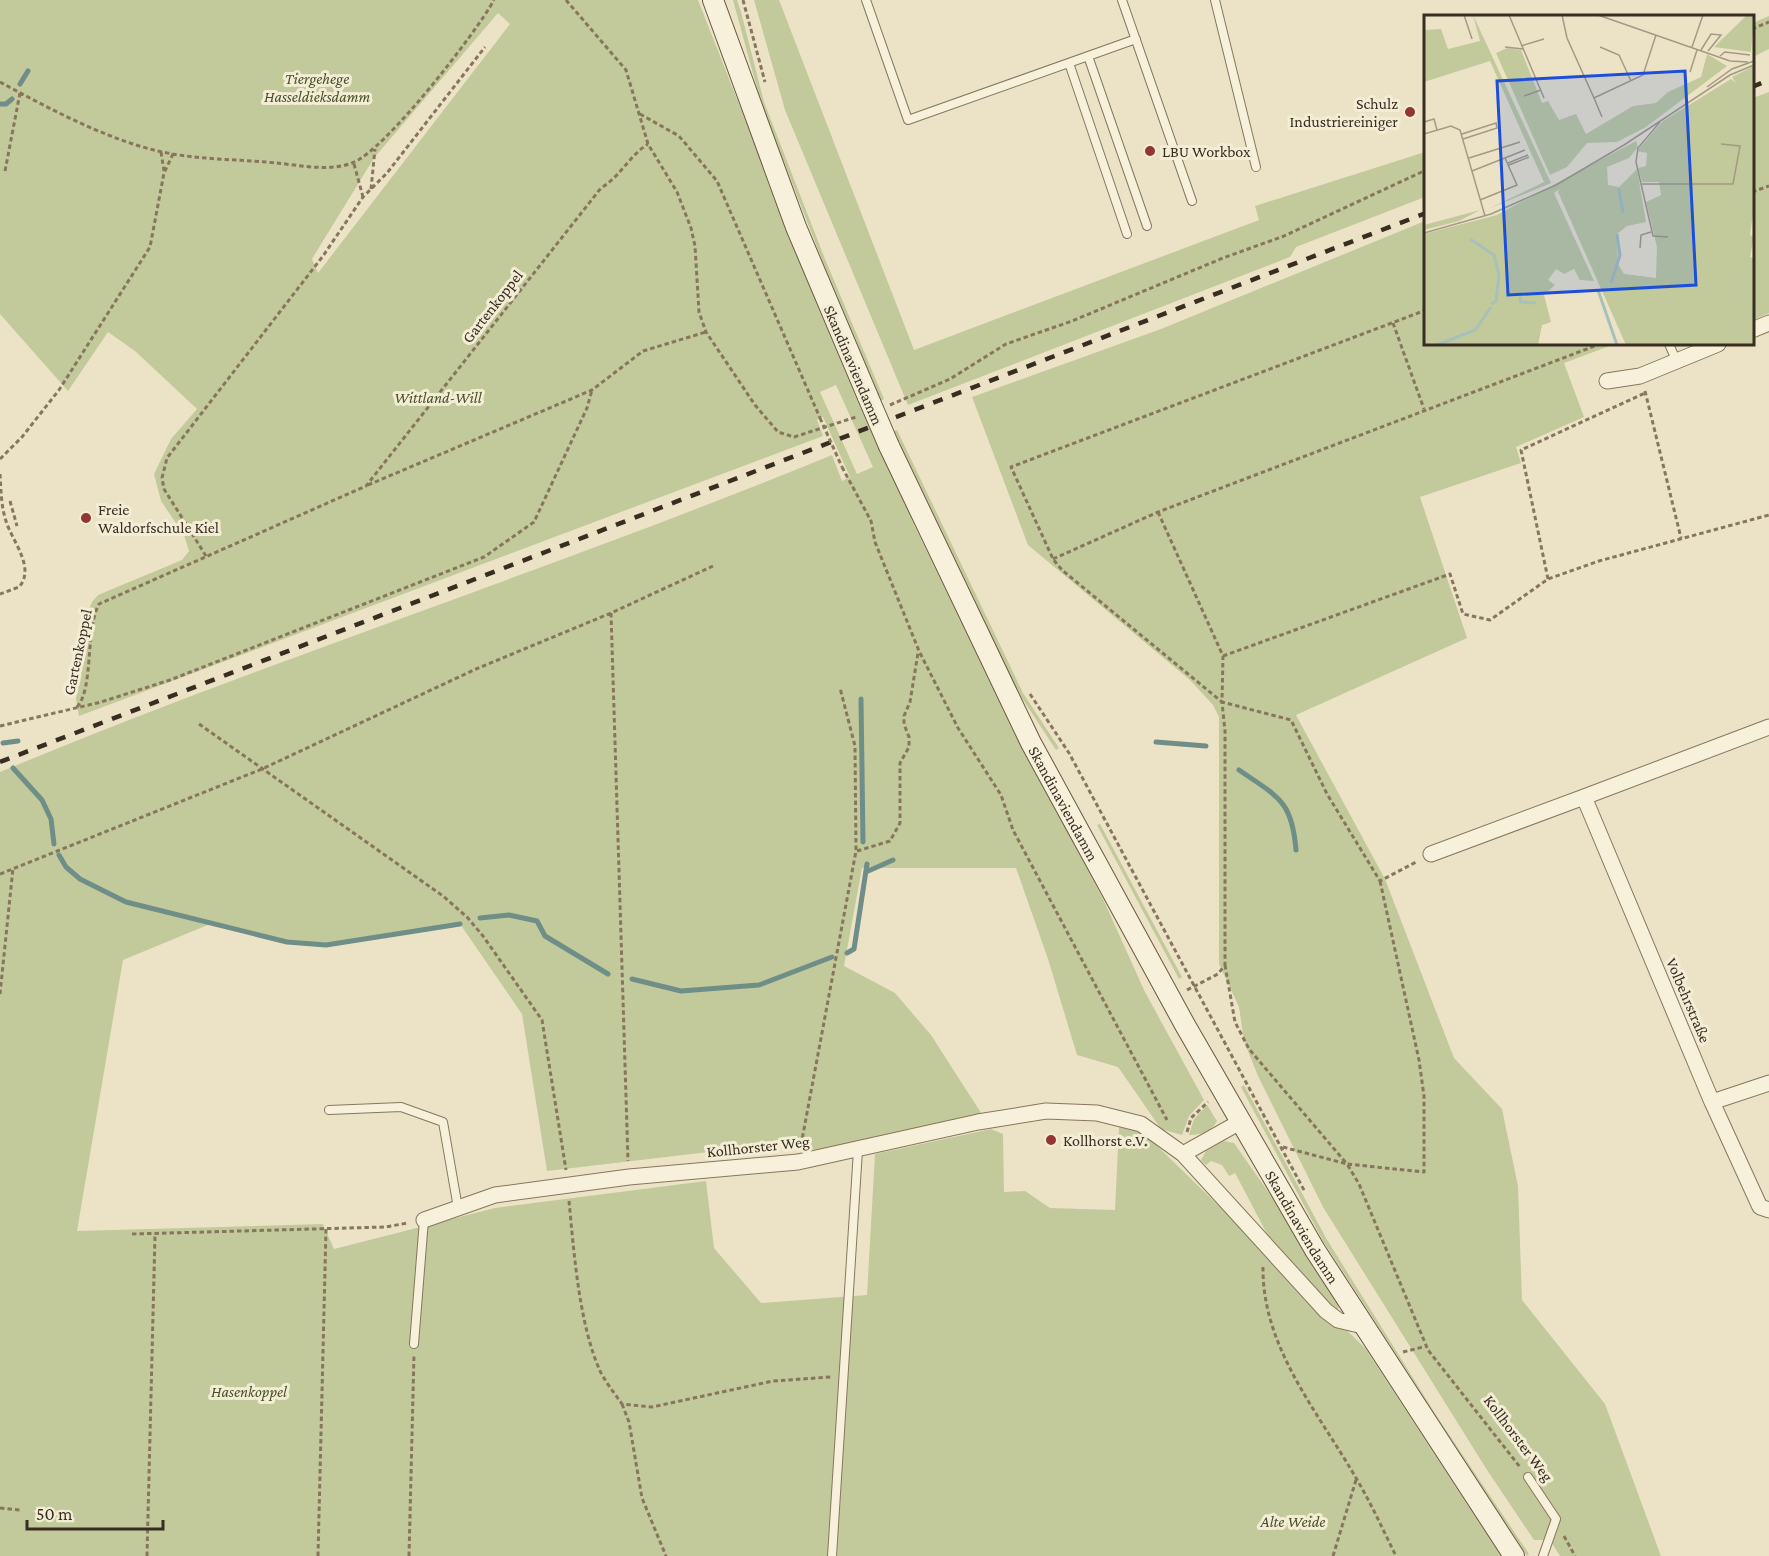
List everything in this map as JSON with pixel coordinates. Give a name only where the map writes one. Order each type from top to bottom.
[{"type":"main road","name":"Skandinaviendamm","points":[[713,0],[796,227],[867,405],[889,446],[1031,743],[1122,913],[1240,1122],[1363,1326],[1514,1556]]},
{"type":"street","points":[[1754,329],[1769,323]]},
{"type":"street","points":[[1607,381],[1640,376],[1715,345]]},
{"type":"street","points":[[1431,854],[1769,727]]},
{"type":"street","name":"Volbehrstraße","points":[[1584,797],[1712,1102],[1760,1207],[1769,1210]]},
{"type":"street","points":[[1712,1102],[1769,1083]]},
{"type":"street","name":"Kollhorster Weg","points":[[424,1220],[495,1195],[629,1177],[798,1162],[1025,1113],[1067,1111],[1096,1113],[1141,1124],[1183,1154],[1326,1311],[1338,1320],[1363,1326]]},
{"type":"street","points":[[1183,1154],[1240,1122]]},
{"type":"lane","points":[[866,0],[908,120],[1136,39]]},
{"type":"lane","points":[[1122,0],[1192,201]]},
{"type":"lane","points":[[1215,0],[1256,167]]},
{"type":"lane","points":[[1088,56],[1147,226]]},
{"type":"lane","points":[[1069,63],[1127,234]]},
{"type":"lane","points":[[1669,345],[1676,360]]},
{"type":"lane","points":[[329,1110],[401,1107],[442,1122],[458,1208]]},
{"type":"lane","points":[[832,1556],[858,1150]]},
{"type":"lane","points":[[414,1344],[424,1220]]},
{"type":"lane","name":"Kollhorster Weg","points":[[1528,1478],[1556,1519]]},
{"type":"lane","points":[[1542,1556],[1556,1519]]},
{"type":"path","points":[[0,82],[131,143],[161,152],[314,166],[354,163],[375,149],[461,50],[494,0]]},
{"type":"path","points":[[566,0],[626,70],[648,144],[677,192],[691,228],[695,246],[699,312],[706,332],[755,405],[778,432],[794,437],[867,405]]},
{"type":"path","points":[[743,0],[767,90]]},
{"type":"path","points":[[1754,28],[1769,22]]},
{"type":"path","points":[[206,556],[164,489],[162,478],[167,458],[177,441],[323,256],[363,197],[387,173],[485,47]]},
{"type":"path","points":[[5,171],[20,93]]},
{"type":"path","points":[[640,114],[679,136],[717,181],[820,418],[871,521],[875,542],[919,651],[958,728],[1001,795],[1013,830],[1183,1154]]},
{"type":"path","name":"Gartenkoppel","points":[[0,726],[77,707],[84,694],[91,635],[99,604],[366,486],[601,188],[616,179],[639,150],[648,144]]},
{"type":"path","points":[[371,189],[375,149]]},
{"type":"path","points":[[161,152],[164,173]]},
{"type":"path","points":[[0,459],[22,437],[59,390],[150,247],[164,173],[173,154]]},
{"type":"path","points":[[354,163],[363,197]]},
{"type":"path","points":[[888,406],[951,380],[1006,344],[1072,321],[1223,258],[1284,236],[1424,170]]},
{"type":"path","points":[[1754,191],[1769,186]]},
{"type":"path","points":[[1283,1147],[1347,1164],[1424,1172],[1424,1096],[1419,1060],[1380,881],[1326,794],[1291,720],[1222,702],[1062,570],[1053,559],[1011,467],[1424,310]]},
{"type":"path","points":[[1393,323],[1424,409]]},
{"type":"path","points":[[366,486],[592,390],[642,351],[706,332]]},
{"type":"path","points":[[1053,559],[1158,512],[1597,345]]},
{"type":"path","points":[[1640,376],[1646,392],[1681,538]]},
{"type":"path","points":[[77,707],[170,680],[484,557],[534,522],[587,408],[592,390]]},
{"type":"path","points":[[1548,579],[1521,450],[1646,392]]},
{"type":"path","points":[[0,474],[5,519],[25,565],[26,573],[19,587],[0,594]]},
{"type":"path","points":[[10,501],[17,526]]},
{"type":"path","points":[[1158,512],[1223,656],[1450,574],[1463,614],[1490,620],[1548,579],[1599,561],[1769,515]]},
{"type":"path","points":[[0,874],[262,769],[476,669],[610,613],[712,566]]},
{"type":"path","points":[[610,613],[629,1177]]},
{"type":"path","points":[[856,851],[890,841],[900,823],[900,763],[909,747],[904,716],[910,702],[919,651]]},
{"type":"path","name":"Kollhorster Weg","points":[[1223,656],[1225,965],[1235,1022],[1250,1049],[1347,1164],[1359,1184],[1427,1346],[1528,1478]]},
{"type":"path","points":[[798,1162],[856,851],[855,746],[840,688]]},
{"type":"path","points":[[1027,688],[1069,753],[1283,1147],[1308,1198]]},
{"type":"path","points":[[199,724],[443,896],[467,916],[543,1020],[568,1185],[573,1247],[589,1337],[602,1373],[622,1404],[629,1422],[642,1498],[666,1556]]},
{"type":"path","points":[[1380,881],[1431,854]]},
{"type":"path","points":[[0,994],[13,868]]},
{"type":"path","points":[[1195,987],[1218,974],[1225,965]]},
{"type":"path","points":[[1183,1154],[1191,1118],[1204,1104],[1246,1080]]},
{"type":"path","points":[[132,1234],[326,1230],[385,1227],[424,1220]]},
{"type":"path","points":[[318,1556],[326,1230]]},
{"type":"path","points":[[147,1556],[155,1235]]},
{"type":"path","points":[[1264,1242],[1263,1291],[1267,1314],[1301,1391],[1357,1479],[1396,1556]]},
{"type":"path","points":[[1397,1343],[1409,1361]]},
{"type":"path","points":[[409,1556],[414,1344]]},
{"type":"path","points":[[1403,1352],[1427,1346]]},
{"type":"path","points":[[622,1404],[652,1407],[805,1376],[842,1378]]},
{"type":"path","points":[[1334,1556],[1357,1479]]},
{"type":"path","points":[[0,1508],[20,1510]]},
{"type":"path","points":[[1556,1519],[1575,1556]]},
{"type":"green space","points":[[0,0],[698,0],[806,274],[915,527],[1000,701],[1103,899],[1145,992],[1204,1100],[1189,1116],[1182,1135],[1161,1129],[1118,1067],[1077,1055],[1048,959],[1016,868],[862,868],[844,966],[895,993],[931,1035],[983,1116],[864,1145],[810,1150],[811,1140],[547,1171],[522,1014],[460,924],[326,945],[287,942],[210,924],[123,960],[77,1231],[323,1224],[334,1249],[495,1208],[706,1181],[714,1248],[761,1303],[867,1295],[875,1154],[991,1129],[1003,1134],[1004,1192],[1025,1191],[1050,1208],[1115,1210],[1119,1127],[1134,1129],[1150,1139],[1365,1348],[1501,1556],[0,1556],[0,772],[207,690],[625,536],[832,455],[842,481],[850,477],[823,417],[817,420],[823,436],[79,716],[76,699],[87,614],[92,602],[98,595],[182,560],[189,551],[184,535],[161,501],[154,474],[171,439],[197,409],[135,351],[108,332],[68,391],[0,314]],"holes":[[[498,13],[510,24],[318,273],[312,259],[374,158]],[[836,385],[873,467],[857,474],[820,392]]]},
{"type":"green space","points":[[733,0],[737,0],[741,12],[764,102],[825,259],[884,399],[881,401],[822,260],[761,103]]},
{"type":"green space","points":[[754,0],[779,0],[914,350],[1259,220],[1255,206],[1424,152],[1424,197],[1296,247],[1290,257],[908,405],[785,110]]},
{"type":"green space","points":[[1769,16],[1769,49],[1754,56],[1754,23]]},
{"type":"green space","points":[[1769,92],[1769,313],[1754,320],[1754,98]]},
{"type":"green space","points":[[1424,221],[1424,345],[1612,345],[1564,363],[1584,417],[1516,447],[1521,463],[1420,497],[1467,638],[1296,715],[1385,879],[1454,1058],[1502,1109],[1518,1186],[1522,1300],[1605,1404],[1661,1556],[1560,1556],[1550,1540],[1534,1540],[1487,1470],[1323,1207],[1258,1076],[1244,1041],[1239,1007],[1219,964],[1219,717],[1213,705],[1190,680],[1028,545],[972,397],[1161,329]]},
{"type":"green space","points":[[897,430],[1023,693],[1059,748],[1056,750],[1020,695],[894,431]]},
{"type":"green space","points":[[1100,824],[1182,977],[1179,979],[1097,825]]},
{"type":"green space","points":[[1244,1085],[1326,1238],[1438,1418],[1529,1554],[1527,1556],[1323,1241],[1241,1087]]},
{"type":"green space","points":[[1207,1105],[1217,1121],[1206,1132],[1189,1135],[1194,1119]]},
{"type":"green space","points":[[1224,1141],[1234,1143],[1274,1200],[1339,1307],[1337,1310],[1274,1247],[1235,1173],[1229,1176],[1222,1165],[1211,1161],[1206,1165],[1201,1160],[1206,1151]]},
{"type":"waterway","points":[[20,84],[28,71]]},
{"type":"waterway","points":[[0,104],[6,104],[12,99]]},
{"type":"waterway","points":[[861,699],[863,842]]},
{"type":"waterway","points":[[3,743],[18,741]]},
{"type":"waterway","points":[[1156,742],[1206,746]]},
{"type":"waterway","points":[[13,768],[42,800],[51,819],[54,844]]},
{"type":"waterway","points":[[1239,770],[1281,801],[1291,820],[1296,850]]},
{"type":"waterway","points":[[59,855],[66,867],[80,879],[126,902],[287,942],[326,945],[460,924]]},
{"type":"waterway","points":[[866,872],[893,860]]},
{"type":"waterway","points":[[847,953],[854,949],[867,864]]},
{"type":"waterway","points":[[480,918],[509,915],[537,921],[545,936],[608,974]]},
{"type":"waterway","points":[[632,979],[681,991],[759,985],[832,957]]},
{"type":"railway","points":[[1754,86],[1769,80]]},
{"type":"railway","points":[[0,762],[1424,214]]},
{"type":"place","name":"Schulz Industriereiniger","points":[[1410,112]]},
{"type":"place","name":"LBU Workbox","points":[[1150,151]]},
{"type":"place","name":"Freie Waldorfschule Kiel","points":[[86,518]]},
{"type":"place","name":"Kollhorst e.V.","points":[[1051,1140]]},
{"type":"park label","name":"Tiergehege Hasseldieksdamm","points":[[317,87]]},
{"type":"park label","name":"Wittland-Will","points":[[438,397]]},
{"type":"park label","name":"Hasenkoppel","points":[[249,1391]]},
{"type":"park label","name":"Alte Weide","points":[[1293,1521]]}]
